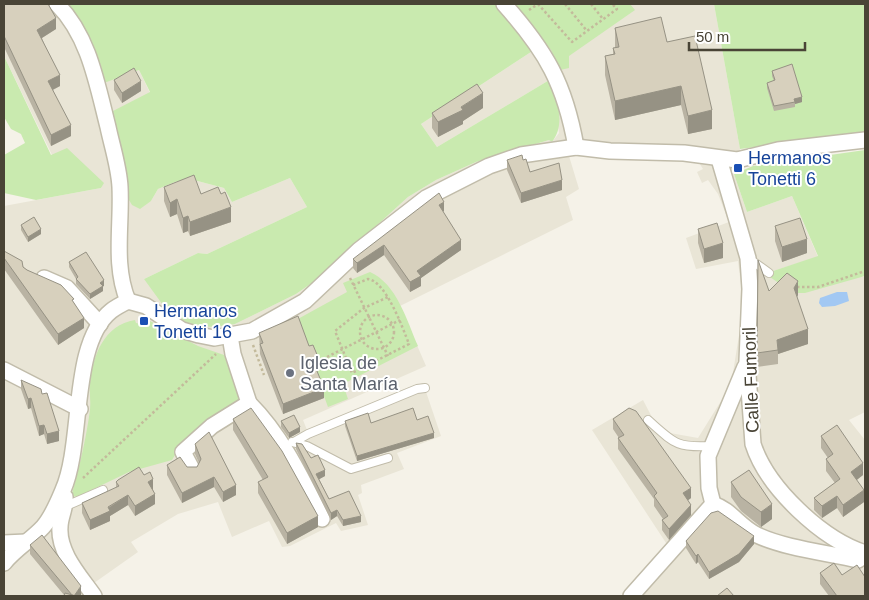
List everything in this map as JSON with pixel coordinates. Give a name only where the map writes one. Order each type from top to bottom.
[{"type":"street","points":[[57,4],[65,12],[80,37],[93,67],[114,153],[120,188],[119,259],[122,288],[128,301]]},
{"type":"street","points":[[504,4],[526,28],[558,77],[566,101],[576,147]]},
{"type":"street","points":[[4,563],[44,526],[64,487],[80,409],[84,368],[90,345],[100,324],[110,311],[128,301],[146,306],[182,330],[199,336],[225,337],[248,332],[304,301],[344,266],[359,250],[410,210],[457,180],[521,155],[576,147],[610,151],[684,153],[737,160],[778,150],[865,140]]},
{"type":"street","name":"Calle Fumoril","points":[[719,159],[748,258],[747,361],[753,444],[757,456],[768,473],[805,517],[838,541],[865,554]]},
{"type":"street","points":[[32,272],[67,288],[100,324]]},
{"type":"street","points":[[225,337],[233,354],[249,403],[288,442],[322,519]]},
{"type":"street","points":[[713,504],[709,488],[708,456],[747,361]]},
{"type":"street","points":[[4,370],[80,409]]},
{"type":"street","points":[[192,468],[183,452],[212,426],[249,403]]},
{"type":"street","points":[[64,487],[66,506],[60,525],[60,534],[67,556],[94,596]]},
{"type":"street","points":[[713,504],[727,510],[743,527],[763,538],[858,560],[865,554]]},
{"type":"street","points":[[640,593],[713,504]]},
{"type":"street","points":[[4,543],[26,542]]},
{"type":"lane","points":[[748,258],[769,273]]},
{"type":"lane","points":[[288,442],[417,389],[425,388]]},
{"type":"lane","points":[[648,420],[676,444],[690,447],[711,446]]},
{"type":"lane","points":[[288,442],[307,446],[351,469],[388,458]]},
{"type":"lane","points":[[66,506],[103,490]]},
{"type":"path","points":[[538,4],[572,42],[617,9],[612,4]]},
{"type":"path","points":[[565,4],[587,31]]},
{"type":"path","points":[[591,4],[603,19]]},
{"type":"path","points":[[344,266],[388,356]]},
{"type":"path","points":[[790,286],[818,286],[865,271]]},
{"type":"path","points":[[353,285],[373,280],[388,297],[400,320],[409,344],[352,373],[334,331],[364,308],[388,297]]},
{"type":"path","points":[[378,315],[386,318],[392,324],[394,333],[391,341],[384,347],[375,349],[367,346],[362,340],[360,331],[362,322],[369,317],[378,315]]},
{"type":"path","points":[[327,357],[400,320]]},
{"type":"path","points":[[248,332],[264,375]]},
{"type":"path","points":[[64,487],[74,486],[217,353],[225,337]]},
{"type":"shaded area","points":[[4,4],[69,4],[101,66],[104,82],[139,70],[150,93],[151,201],[158,189],[175,182],[190,179],[224,188],[232,202],[290,178],[307,207],[207,254],[198,253],[144,279],[235,324],[296,294],[319,278],[408,197],[436,180],[476,162],[549,140],[552,142],[559,133],[551,79],[437,147],[421,124],[534,50],[524,34],[496,4],[714,4],[740,149],[734,174],[747,212],[792,196],[818,257],[773,271],[865,277],[865,412],[849,420],[865,440],[865,596],[625,596],[668,546],[592,430],[643,400],[655,423],[670,433],[698,438],[731,385],[740,329],[741,285],[738,261],[696,269],[686,238],[729,222],[718,194],[708,180],[702,183],[697,172],[703,169],[698,161],[569,156],[579,189],[566,197],[573,220],[400,306],[426,366],[303,420],[307,430],[423,383],[441,436],[397,453],[404,469],[361,485],[362,493],[358,495],[368,525],[341,531],[336,523],[290,546],[282,547],[269,521],[232,537],[218,502],[178,514],[131,542],[138,552],[94,583],[104,596],[4,596],[4,206],[101,188],[103,183],[93,174],[52,155],[4,56]]},
{"type":"green space","points":[[69,4],[496,4],[524,34],[534,50],[421,124],[437,147],[551,79],[559,112],[559,128],[552,142],[549,140],[476,162],[436,180],[408,197],[319,278],[296,294],[235,324],[214,327],[187,325],[168,312],[144,279],[198,253],[207,254],[307,207],[290,178],[232,202],[224,188],[190,179],[175,182],[158,189],[151,201],[140,209],[132,205],[129,200],[111,112],[150,92],[139,70],[104,83],[101,66]]},
{"type":"green space","points":[[513,4],[630,4],[635,10],[569,56],[569,68],[560,70],[551,50]]},
{"type":"green space","points":[[714,4],[865,4],[865,133],[740,149]]},
{"type":"green space","points":[[4,56],[51,155],[67,148],[104,183],[101,188],[36,200],[4,193],[4,155],[25,143],[21,134],[11,129],[4,117]]},
{"type":"green space","points":[[865,150],[865,276],[805,293],[793,293],[770,277],[773,271],[818,256],[792,196],[747,212],[734,174],[753,166]]},
{"type":"green space","points":[[370,272],[387,285],[394,294],[418,346],[343,384],[348,399],[328,407],[296,320],[347,292],[343,283]]},
{"type":"green space","points":[[135,320],[136,323],[146,325],[148,320],[198,346],[224,355],[242,401],[181,445],[172,460],[129,472],[79,496],[71,497],[86,432],[90,407],[90,383],[97,352],[115,328]]},
{"type":"water","points":[[837,292],[847,292],[849,301],[835,306],[822,307],[819,303],[820,298]]},
{"type":"building","points":[[4,4],[48,4],[56,18],[37,30],[60,75],[48,81],[71,125],[51,135],[4,36]]},
{"type":"building","points":[[661,17],[667,42],[695,36],[712,110],[688,116],[681,86],[615,101],[605,56],[615,54],[613,48],[619,47],[615,28]]},
{"type":"building","points":[[792,64],[802,97],[794,99],[795,102],[774,106],[767,83],[775,80],[772,71]]},
{"type":"building","points":[[134,68],[141,81],[122,93],[114,80]]},
{"type":"building","points":[[477,84],[483,93],[461,107],[463,110],[438,122],[432,113]]},
{"type":"building","points":[[522,155],[523,160],[526,159],[530,172],[559,163],[562,180],[521,193],[507,160]]},
{"type":"building","points":[[194,175],[201,194],[218,187],[221,194],[225,192],[231,207],[190,222],[188,216],[183,218],[177,199],[170,203],[164,187]]},
{"type":"building","points":[[439,193],[444,202],[439,205],[461,240],[417,271],[421,276],[410,282],[384,245],[357,263],[353,259]]},
{"type":"building","points":[[34,217],[41,229],[28,237],[21,225]]},
{"type":"building","points":[[800,218],[807,239],[782,247],[775,226]]},
{"type":"building","points":[[717,223],[723,243],[704,249],[698,229]]},
{"type":"building","points":[[4,251],[22,261],[23,267],[27,270],[61,285],[74,299],[72,300],[84,318],[58,334],[4,258]]},
{"type":"building","points":[[86,252],[104,280],[100,283],[103,286],[90,294],[76,279],[78,277],[69,262]]},
{"type":"building","points":[[758,260],[769,291],[787,273],[798,281],[794,288],[808,329],[777,340],[778,350],[757,353]]},
{"type":"building","name":"Iglesia de Santa María","points":[[298,316],[309,346],[313,345],[318,357],[312,359],[324,388],[283,404],[260,344],[263,343],[259,333]]},
{"type":"building","points":[[21,380],[41,389],[42,394],[47,393],[59,431],[47,434],[44,425],[39,426],[31,398],[28,399]]},
{"type":"building","points":[[251,408],[282,451],[318,516],[287,533],[258,482],[268,477],[233,419]]},
{"type":"building","points":[[413,408],[417,420],[428,416],[434,433],[357,456],[345,421],[368,413],[371,423]]},
{"type":"building","points":[[629,408],[636,411],[691,488],[683,493],[691,505],[669,529],[662,520],[668,516],[654,496],[657,493],[618,438],[624,435],[613,419]]},
{"type":"building","points":[[294,415],[300,427],[289,433],[281,421]]},
{"type":"building","points":[[837,425],[863,463],[851,472],[864,490],[843,505],[837,496],[822,506],[814,498],[840,479],[826,459],[833,454],[821,436]]},
{"type":"building","points":[[209,432],[236,485],[223,492],[214,477],[182,493],[167,465],[180,457],[187,467],[197,467],[201,459],[195,444]]},
{"type":"building","points":[[296,443],[302,444],[311,458],[318,455],[325,470],[316,474],[329,499],[349,491],[361,516],[343,520],[337,510],[331,513]]},
{"type":"building","points":[[139,467],[144,475],[150,472],[153,479],[148,482],[155,494],[135,506],[128,495],[108,507],[110,511],[90,520],[82,503],[119,486],[116,482],[118,480]]},
{"type":"building","points":[[749,470],[772,504],[761,512],[741,497],[731,482]]},
{"type":"building","points":[[718,511],[754,536],[739,554],[709,572],[698,554],[696,556],[686,541],[711,513]]},
{"type":"building","points":[[42,535],[81,586],[74,596],[30,545]]},
{"type":"building","points":[[834,563],[842,575],[857,565],[865,577],[865,596],[837,596],[820,573]]},
{"type":"building","points":[[727,588],[734,596],[717,596]]},
{"type":"building","points":[[65,593],[76,596],[64,596]]},
{"type":"place","name":"Hermanos Tonetti 6","points":[[738,168]]},
{"type":"place","name":"Hermanos Tonetti 16","points":[[144,321]]},
{"type":"place","name":"Iglesia de Santa María","points":[[290,373]]}]
